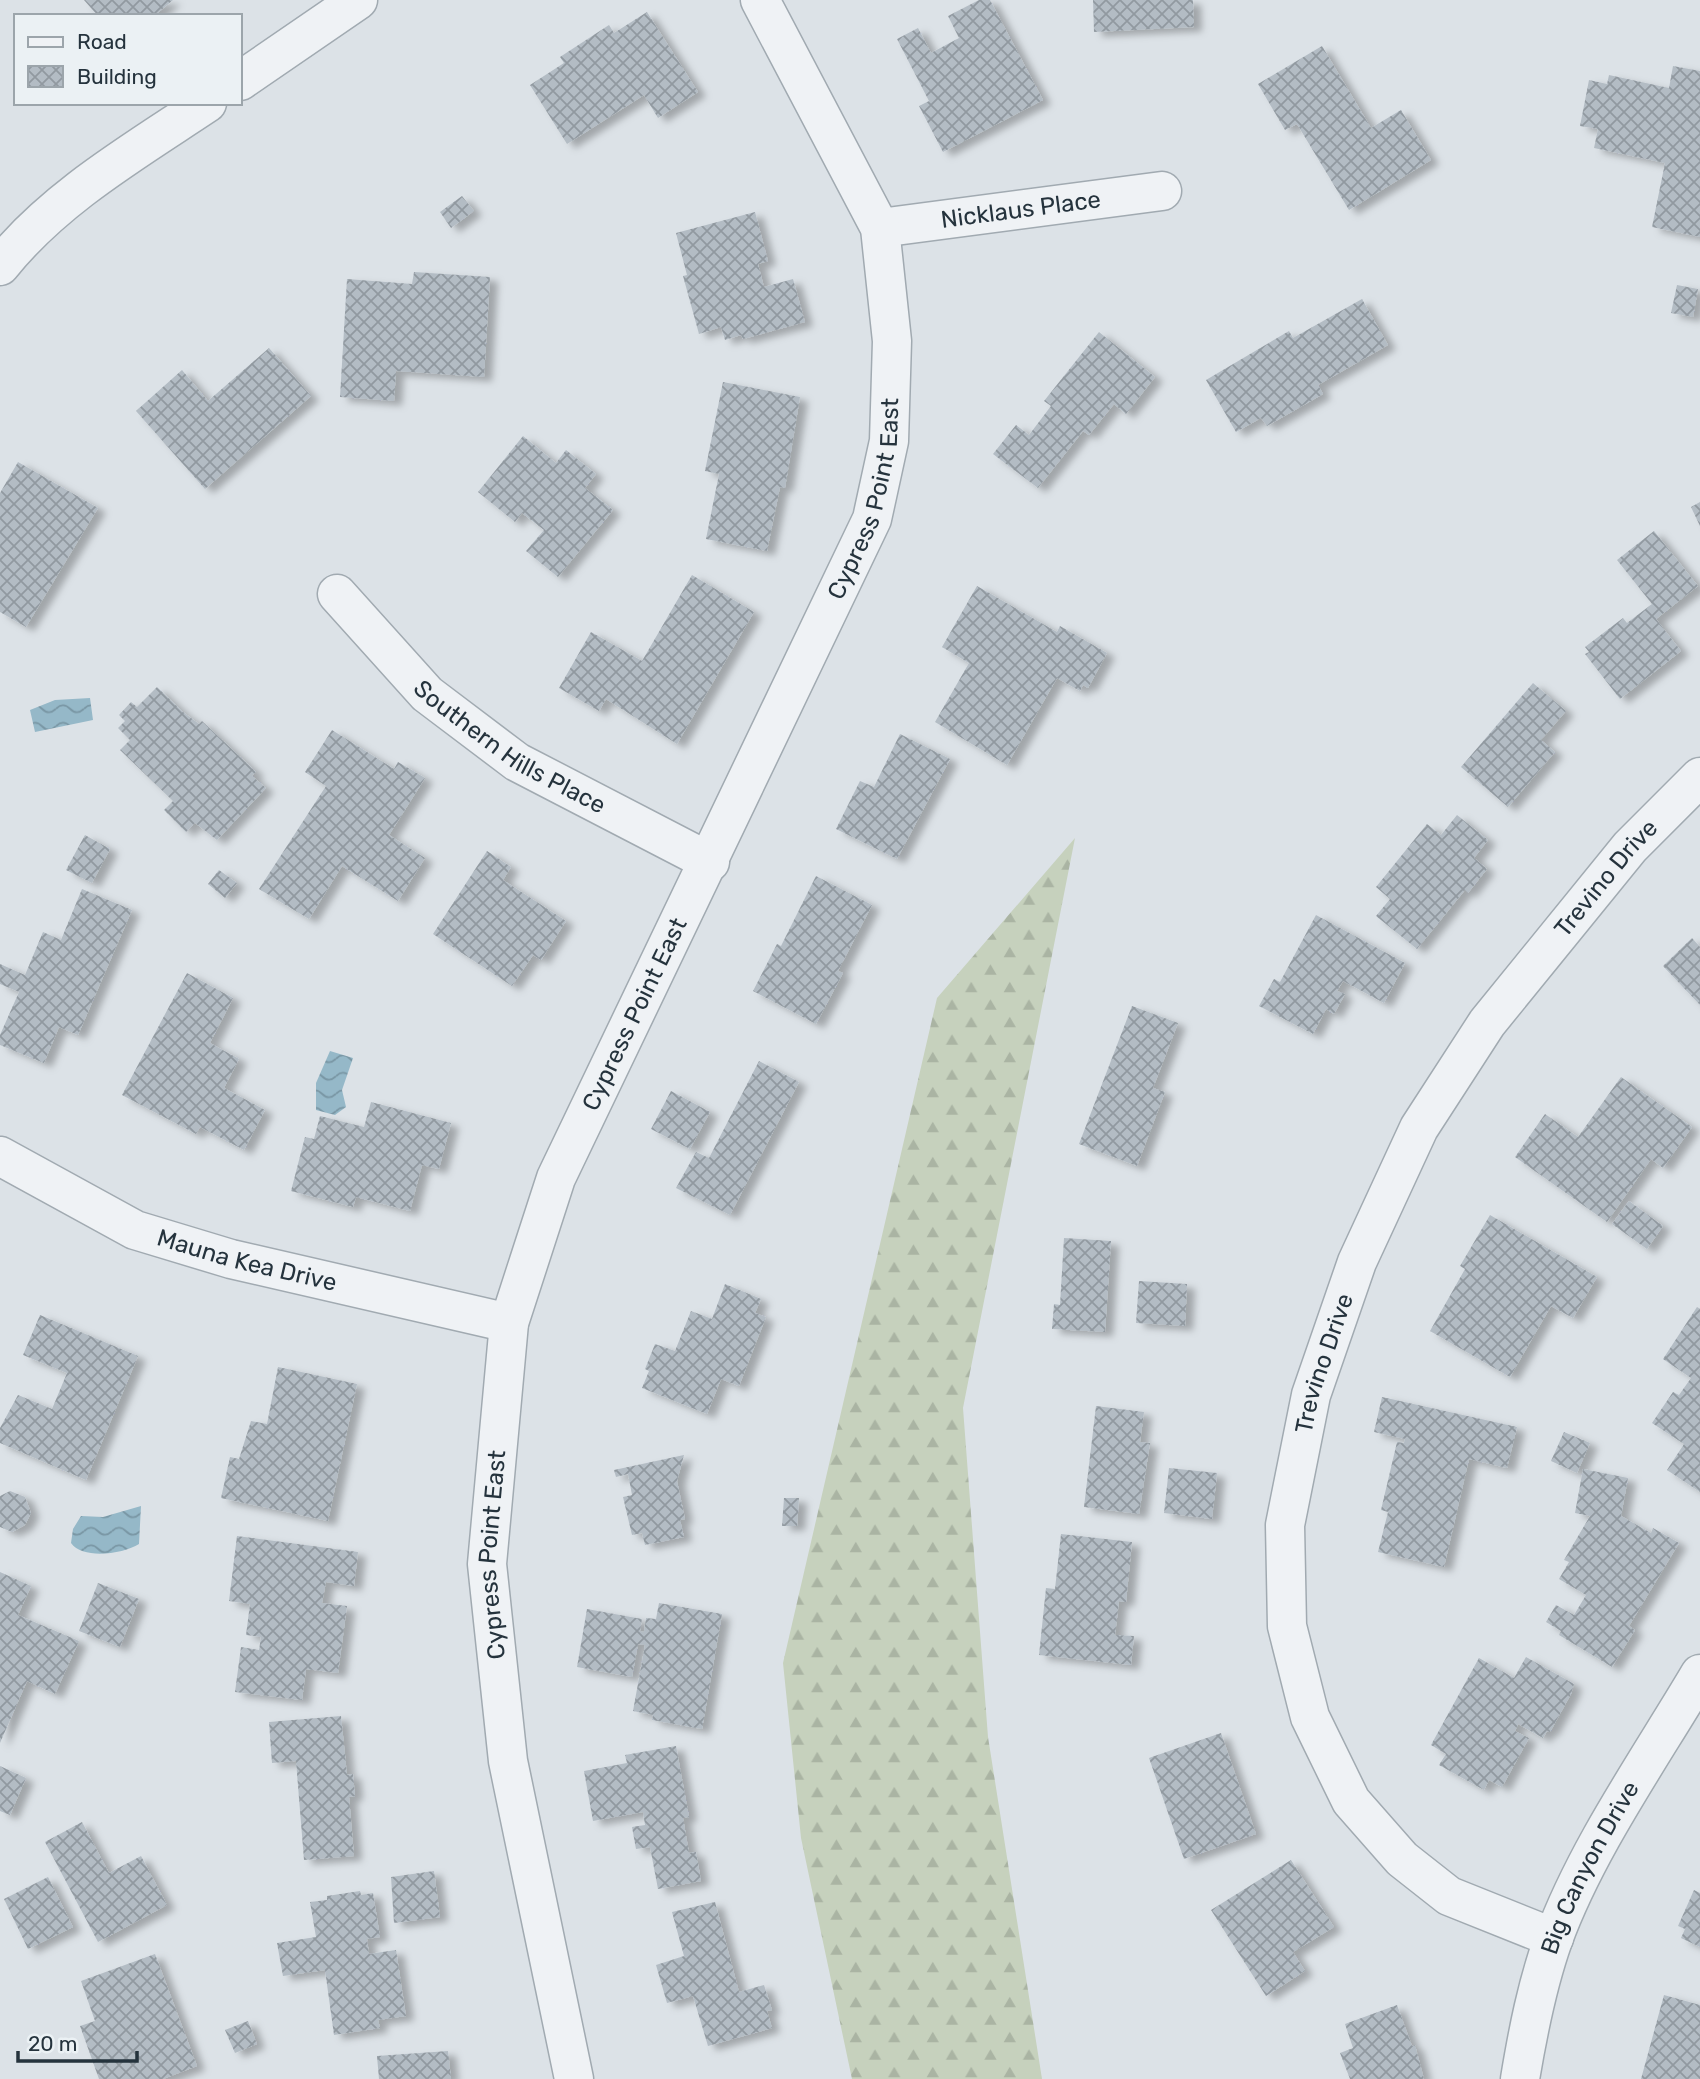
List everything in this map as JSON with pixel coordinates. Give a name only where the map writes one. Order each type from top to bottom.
[{"type":"street","name":"Cypress Point East","points":[[575,2079],[508,1761],[487,1564],[509,1323],[556,1178],[710,862],[872,519],[888,441],[892,341],[880,228],[760,0]]},
{"type":"street","points":[[242,80],[356,1]]},
{"type":"street","points":[[0,266],[19,243],[103,172],[204,105]]},
{"type":"street","name":"Nicklaus Place","points":[[880,228],[1162,191]]},
{"type":"street","name":"Southern Hills Place","points":[[337,594],[427,694],[517,762],[710,862]]},
{"type":"street","name":"Trevino Drive","points":[[1554,1937],[1448,1896],[1402,1858],[1351,1801],[1310,1717],[1287,1626],[1285,1525],[1311,1395],[1357,1262],[1419,1128],[1487,1023],[1630,847],[1700,777]]},
{"type":"street","name":"Mauna Kea Drive","points":[[3,1167],[135,1230],[231,1259],[509,1323]]},
{"type":"street","name":"Big Canyon Drive","points":[[1520,2079],[1530,2012],[1554,1937],[1589,1862],[1700,1674]]},
{"type":"green space","points":[[1075,838],[963,1408],[988,1737],[1042,2079],[852,2079],[801,1838],[783,1663],[937,998]]},
{"type":"water","points":[[90,698],[93,720],[35,732],[30,710],[55,700]]},
{"type":"water","points":[[330,1051],[353,1058],[342,1090],[346,1107],[335,1115],[316,1110],[316,1083]]},
{"type":"water","points":[[141,1506],[139,1544],[132,1548],[104,1554],[84,1552],[71,1543],[73,1529],[81,1516],[103,1517]]},
{"type":"building","points":[[84,0],[173,0],[156,14],[96,14]]},
{"type":"building","points":[[979,0],[990,0],[1043,100],[943,152],[919,106],[929,101],[897,39],[918,28],[931,53],[959,38],[948,16]]},
{"type":"building","points":[[1093,0],[1193,0],[1194,27],[1094,32]]},
{"type":"building","points":[[647,12],[698,92],[658,118],[644,95],[567,144],[530,85],[564,63],[560,57],[609,25],[614,33]]},
{"type":"building","points":[[1322,46],[1371,128],[1401,110],[1431,160],[1349,210],[1297,124],[1285,130],[1258,84]]},
{"type":"building","points":[[1673,66],[1700,71],[1700,237],[1652,227],[1665,163],[1594,148],[1598,129],[1580,126],[1589,80],[1607,84],[1609,75],[1669,88]]},
{"type":"building","points":[[462,196],[474,211],[451,228],[440,212]]},
{"type":"building","points":[[755,212],[768,261],[758,264],[764,287],[793,279],[805,322],[743,339],[741,335],[725,340],[721,327],[699,334],[683,276],[687,275],[676,233]]},
{"type":"building","points":[[414,272],[490,277],[484,377],[396,371],[394,401],[340,397],[347,279],[412,284]]},
{"type":"building","points":[[1677,285],[1698,289],[1693,317],[1671,313]]},
{"type":"building","points":[[1362,299],[1388,345],[1318,385],[1323,394],[1267,426],[1261,418],[1236,432],[1206,380],[1289,331],[1293,338]]},
{"type":"building","points":[[1099,332],[1155,377],[1126,414],[1114,404],[1089,435],[1083,431],[1038,488],[993,454],[1016,425],[1029,435],[1051,406],[1044,401]]},
{"type":"building","points":[[269,348],[311,396],[205,489],[136,411],[182,370],[208,401]]},
{"type":"building","points":[[723,382],[800,397],[785,488],[780,487],[767,551],[706,539],[719,474],[705,471]]},
{"type":"building","points":[[523,436],[556,463],[566,450],[596,474],[585,488],[613,510],[558,577],[526,551],[544,530],[522,513],[515,522],[478,492]]},
{"type":"building","points":[[18,462],[98,508],[26,627],[0,612],[0,493]]},
{"type":"building","points":[[1700,502],[1700,526],[1691,507]]},
{"type":"building","points":[[1654,531],[1698,586],[1656,619],[1681,651],[1620,699],[1585,654],[1589,652],[1585,647],[1623,618],[1627,623],[1652,604],[1617,560]]},
{"type":"building","points":[[692,575],[754,612],[677,744],[606,699],[599,711],[559,688],[591,632],[642,661]]},
{"type":"building","points":[[977,586],[1057,632],[1060,626],[1107,653],[1088,688],[1083,685],[1080,691],[1057,678],[1007,765],[935,722],[969,663],[942,647]]},
{"type":"building","points":[[1533,683],[1566,711],[1541,740],[1555,752],[1508,807],[1461,767]]},
{"type":"building","points":[[157,687],[183,712],[199,724],[202,721],[256,772],[252,776],[266,788],[217,840],[195,823],[186,832],[164,810],[173,801],[120,750],[130,740],[118,728],[125,721],[119,715],[131,702],[137,707]]},
{"type":"building","points":[[332,730],[394,769],[398,762],[425,778],[389,835],[425,858],[398,901],[342,866],[309,919],[259,889],[326,786],[305,772]]},
{"type":"building","points":[[900,734],[950,759],[897,859],[836,829],[860,781],[874,787]]},
{"type":"building","points":[[1457,815],[1488,840],[1474,858],[1487,869],[1468,893],[1465,890],[1417,949],[1376,916],[1390,899],[1376,887],[1427,824],[1441,835]]},
{"type":"building","points":[[85,835],[110,849],[92,883],[66,870]]},
{"type":"building","points":[[487,851],[511,867],[503,880],[566,921],[541,960],[533,955],[512,986],[433,934]]},
{"type":"building","points":[[219,870],[237,883],[225,898],[208,884]]},
{"type":"building","points":[[816,876],[872,905],[838,971],[843,973],[816,1024],[753,991],[777,944],[781,946]]},
{"type":"building","points":[[82,889],[132,910],[78,1035],[59,1027],[44,1063],[0,1045],[0,1035],[19,992],[0,984],[0,964],[25,975],[43,932],[61,940]]},
{"type":"building","points":[[1316,915],[1405,963],[1384,1003],[1343,981],[1337,991],[1345,994],[1334,1014],[1326,1009],[1313,1034],[1259,1006],[1274,979],[1280,982]]},
{"type":"building","points":[[1692,938],[1700,947],[1700,1005],[1663,966]]},
{"type":"building","points":[[187,973],[233,998],[210,1043],[239,1059],[224,1088],[265,1110],[244,1150],[200,1127],[196,1134],[122,1095]]},
{"type":"building","points":[[1132,1006],[1178,1023],[1153,1088],[1165,1092],[1137,1166],[1079,1144]]},
{"type":"building","points":[[759,1061],[799,1082],[730,1215],[676,1188],[696,1152],[709,1158]]},
{"type":"building","points":[[1621,1077],[1692,1127],[1663,1168],[1651,1159],[1607,1222],[1515,1157],[1545,1114],[1578,1137]]},
{"type":"building","points":[[671,1091],[710,1112],[690,1149],[651,1129]]},
{"type":"building","points":[[371,1102],[451,1123],[439,1169],[422,1165],[410,1211],[356,1197],[353,1207],[291,1191],[305,1137],[314,1139],[320,1116],[364,1127]]},
{"type":"building","points":[[1629,1201],[1663,1226],[1647,1249],[1612,1224]]},
{"type":"building","points":[[1490,1215],[1597,1277],[1573,1318],[1551,1306],[1510,1377],[1430,1331],[1465,1269],[1460,1266]]},
{"type":"building","points":[[1064,1238],[1111,1241],[1105,1332],[1052,1329],[1054,1304],[1060,1305]]},
{"type":"building","points":[[1139,1281],[1187,1284],[1185,1326],[1136,1323]]},
{"type":"building","points":[[725,1284],[761,1299],[755,1313],[766,1317],[739,1386],[721,1379],[707,1414],[642,1388],[649,1371],[645,1369],[655,1344],[675,1351],[691,1311],[712,1319]]},
{"type":"building","points":[[1697,1307],[1700,1309],[1700,1492],[1667,1470],[1684,1444],[1652,1423],[1673,1392],[1679,1395],[1691,1378],[1663,1359]]},
{"type":"building","points":[[40,1315],[138,1356],[86,1480],[0,1443],[0,1428],[18,1395],[52,1409],[67,1373],[23,1355]]},
{"type":"building","points":[[278,1367],[357,1384],[328,1521],[221,1498],[230,1457],[239,1459],[251,1421],[267,1424]]},
{"type":"building","points":[[1382,1397],[1517,1427],[1507,1468],[1469,1459],[1444,1567],[1378,1552],[1388,1512],[1381,1510],[1397,1442],[1404,1443],[1405,1439],[1374,1432]]},
{"type":"building","points":[[1096,1406],[1144,1412],[1140,1442],[1150,1443],[1139,1514],[1084,1507]]},
{"type":"building","points":[[1564,1432],[1590,1443],[1577,1473],[1551,1461]]},
{"type":"building","points":[[684,1455],[677,1481],[685,1519],[680,1520],[684,1537],[645,1545],[642,1533],[632,1535],[623,1497],[632,1495],[628,1474],[616,1477],[614,1470]]},
{"type":"building","points":[[1169,1468],[1217,1473],[1212,1519],[1164,1513]]},
{"type":"building","points":[[1583,1469],[1628,1478],[1621,1516],[1651,1533],[1653,1528],[1679,1543],[1629,1626],[1635,1630],[1612,1667],[1559,1635],[1561,1631],[1546,1622],[1556,1605],[1574,1615],[1586,1595],[1559,1579],[1569,1562],[1564,1560],[1590,1516],[1575,1513]]},
{"type":"building","points":[[10,1491],[25,1497],[31,1513],[25,1525],[12,1532],[0,1527],[0,1496]]},
{"type":"building","points":[[784,1498],[799,1498],[797,1526],[782,1526]]},
{"type":"building","points":[[1061,1534],[1132,1542],[1126,1602],[1119,1601],[1115,1635],[1134,1636],[1131,1665],[1039,1655],[1046,1588],[1055,1589]]},
{"type":"building","points":[[237,1536],[358,1552],[354,1586],[326,1582],[322,1603],[347,1606],[338,1673],[306,1669],[302,1700],[235,1692],[241,1647],[259,1650],[261,1637],[246,1635],[250,1604],[229,1601]]},
{"type":"building","points":[[0,1572],[31,1586],[18,1615],[79,1641],[55,1694],[27,1681],[0,1743]]},
{"type":"building","points":[[98,1583],[139,1599],[120,1647],[79,1631]]},
{"type":"building","points":[[659,1603],[722,1614],[702,1729],[652,1720],[653,1715],[633,1711],[645,1645],[638,1644],[632,1677],[577,1667],[587,1609],[642,1619],[640,1631],[644,1632],[646,1618],[656,1619]]},
{"type":"building","points":[[1526,1657],[1574,1684],[1571,1694],[1550,1732],[1547,1731],[1543,1738],[1518,1724],[1515,1731],[1529,1738],[1502,1787],[1489,1780],[1484,1790],[1439,1765],[1446,1754],[1431,1745],[1479,1658],[1514,1678]]},
{"type":"building","points":[[341,1716],[347,1775],[353,1774],[355,1796],[349,1797],[354,1856],[304,1860],[296,1761],[272,1763],[269,1722]]},
{"type":"building","points":[[1221,1733],[1256,1834],[1184,1859],[1149,1758]]},
{"type":"building","points":[[676,1746],[689,1817],[683,1818],[689,1853],[696,1852],[701,1881],[658,1889],[650,1847],[636,1849],[632,1827],[645,1825],[643,1812],[593,1821],[584,1771],[627,1763],[625,1755]]},
{"type":"building","points":[[0,1766],[26,1778],[10,1815],[0,1811]]},
{"type":"building","points":[[82,1822],[109,1873],[141,1856],[167,1905],[98,1942],[45,1842]]},
{"type":"building","points":[[1291,1860],[1334,1927],[1293,1952],[1305,1971],[1266,1996],[1211,1910]]},
{"type":"building","points":[[434,1871],[440,1917],[394,1923],[391,1877]]},
{"type":"building","points":[[48,1877],[73,1927],[28,1949],[4,1899]]},
{"type":"building","points":[[1694,1890],[1700,1893],[1700,1947],[1681,1938],[1685,1929],[1678,1926]]},
{"type":"building","points":[[360,1891],[361,1895],[373,1893],[380,1937],[367,1939],[369,1954],[396,1950],[406,2016],[378,2020],[380,2028],[334,2035],[325,1970],[283,1976],[277,1943],[316,1937],[310,1902],[327,1900],[327,1896]]},
{"type":"building","points":[[715,1902],[739,1992],[764,1985],[772,2010],[767,2011],[772,2028],[708,2046],[693,1996],[667,2003],[656,1965],[684,1956],[672,1912]]},
{"type":"building","points":[[155,1954],[197,2066],[163,2079],[99,2079],[80,2026],[95,2021],[81,1981]]},
{"type":"building","points":[[1664,1995],[1700,2005],[1700,2079],[1641,2079]]},
{"type":"building","points":[[1397,2005],[1412,2046],[1415,2045],[1424,2079],[1350,2079],[1340,2053],[1353,2048],[1345,2024]]},
{"type":"building","points":[[248,2021],[257,2044],[235,2053],[225,2030]]},
{"type":"building","points":[[448,2051],[451,2079],[379,2079],[377,2056]]}]
